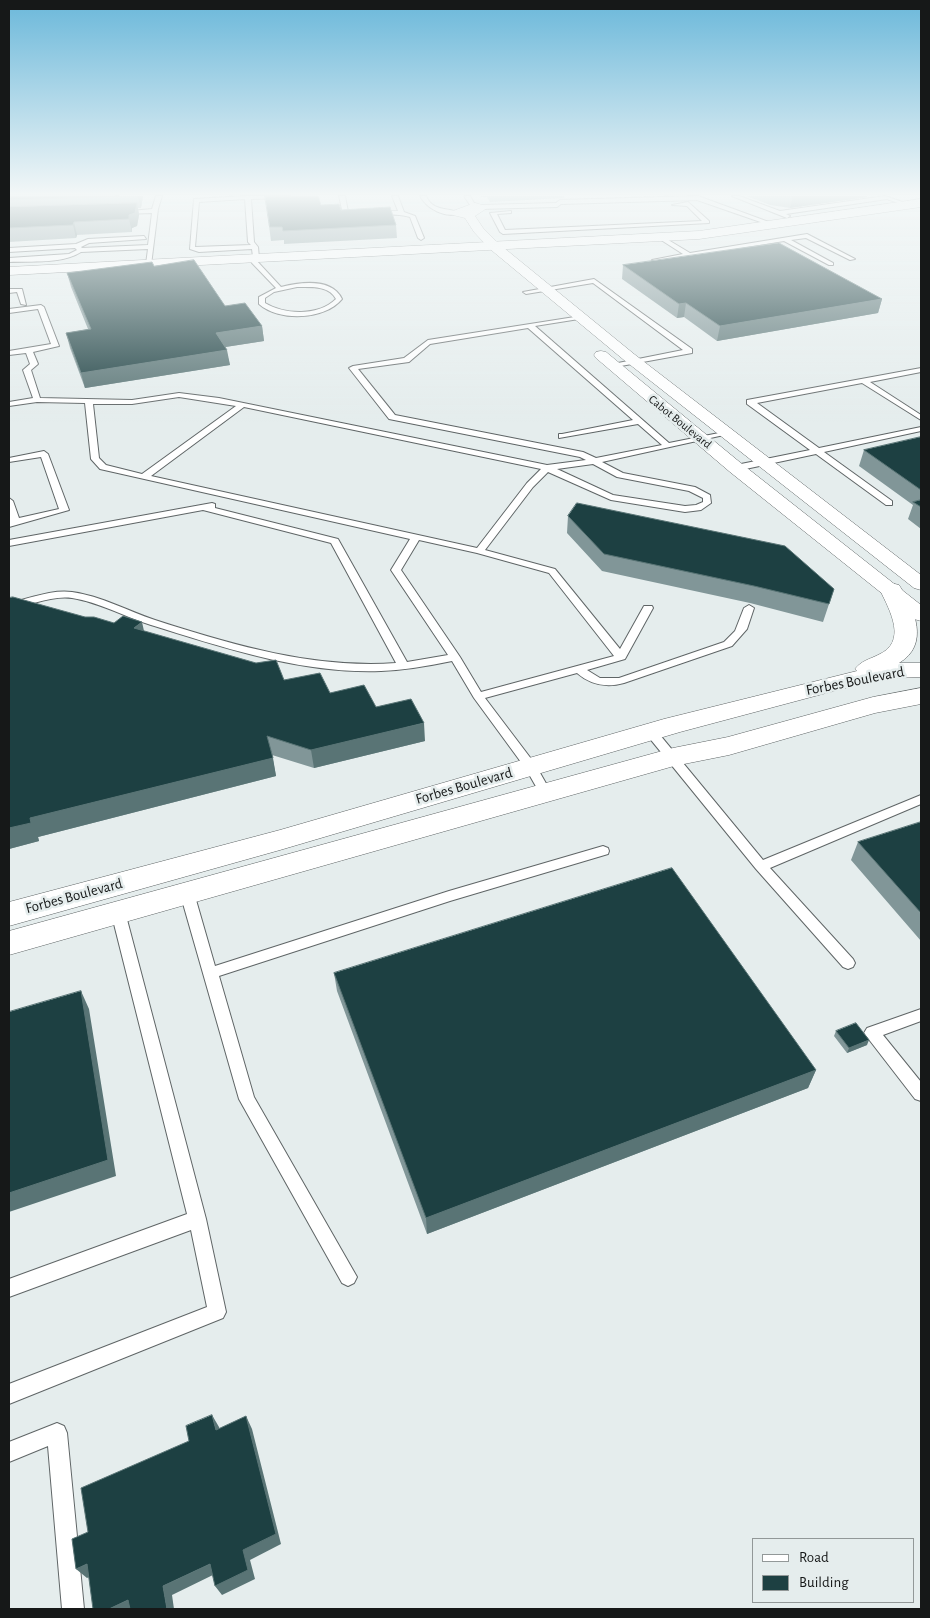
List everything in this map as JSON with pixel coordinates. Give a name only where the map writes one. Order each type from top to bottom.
[{"type":"street","points":[[503,272],[574,333]]},
{"type":"street","name":"Cabot Boulevard","points":[[524,272],[636,363],[729,433],[921,584]]},
{"type":"street","name":"Cabot Boulevard","points":[[588,345],[736,468],[921,615]]},
{"type":"street","points":[[845,681],[896,655],[903,646],[906,638],[906,621],[891,590]]},
{"type":"street","name":"Forbes Boulevard","points":[[9,943],[132,899],[290,837],[651,732],[845,681],[894,671],[921,670]]},
{"type":"street","name":"Forbes Boulevard","points":[[9,914],[187,892],[674,757],[729,746],[872,705],[920,695]]},
{"type":"lane","points":[[263,272],[279,288]]},
{"type":"lane","points":[[526,292],[594,281],[688,350],[636,363],[613,366]]},
{"type":"lane","points":[[306,285],[324,287],[335,292],[339,299],[332,306],[318,312],[298,314],[279,312],[266,308],[261,301],[266,294],[279,288],[306,285]]},
{"type":"lane","points":[[9,291],[20,290],[24,304]]},
{"type":"lane","points":[[9,311],[41,307],[55,346],[9,353]]},
{"type":"lane","points":[[9,404],[37,400],[132,402],[179,395],[242,405],[547,468],[611,496],[684,509],[698,508],[707,504],[707,496],[698,491],[620,475],[583,455],[392,417],[354,368],[406,360],[428,342],[579,317]]},
{"type":"lane","points":[[530,326],[668,446]]},
{"type":"lane","points":[[30,350],[34,364],[26,370],[37,400]]},
{"type":"lane","points":[[890,503],[750,402],[921,370]]},
{"type":"lane","points":[[863,381],[921,418]]},
{"type":"lane","points":[[89,401],[97,464],[144,477],[479,551],[552,571],[621,657]]},
{"type":"lane","points":[[144,477],[242,405]]},
{"type":"lane","points":[[562,436],[640,421]]},
{"type":"lane","points":[[736,468],[921,429]]},
{"type":"lane","points":[[479,551],[530,485],[547,468],[595,461],[729,433]]},
{"type":"lane","points":[[9,460],[44,454],[64,510],[12,523],[9,501]]},
{"type":"lane","points":[[9,543],[246,499]]},
{"type":"lane","points":[[205,508],[334,541],[403,665]]},
{"type":"lane","points":[[416,537],[396,570],[455,657],[478,696],[531,767],[546,794]]},
{"type":"lane","points":[[9,606],[70,595],[150,622],[285,658],[356,668],[436,662],[455,657]]},
{"type":"lane","points":[[478,696],[621,657],[648,608]]},
{"type":"lane","points":[[578,668],[591,680],[604,683],[620,681],[728,644],[739,636],[742,631],[749,608]]},
{"type":"lane","points":[[651,732],[674,757],[761,866],[848,963]]},
{"type":"lane","points":[[761,866],[921,799]]},
{"type":"lane","points":[[211,973],[449,896],[603,852]]},
{"type":"lane","points":[[187,892],[248,1099],[348,1277]]},
{"type":"lane","points":[[9,1394],[217,1312],[196,1219],[132,899]]},
{"type":"lane","points":[[921,1015],[872,1033],[921,1094]]},
{"type":"lane","points":[[9,1288],[196,1219]]},
{"type":"lane","points":[[9,1452],[57,1433],[73,1609]]},
{"type":"building","points":[[202,272],[225,306],[245,303],[262,326],[216,333],[227,350],[81,373],[66,333],[91,329],[67,273]]},
{"type":"building","points":[[632,272],[831,272],[882,299],[720,326],[686,303],[679,304]]},
{"type":"building","points":[[921,437],[921,490],[864,450]]},
{"type":"building","points":[[921,500],[921,507],[913,502]]},
{"type":"building","points":[[577,503],[785,546],[834,589],[829,604],[604,554],[568,516]]},
{"type":"building","points":[[13,597],[114,623],[123,616],[142,622],[134,628],[256,663],[276,660],[284,680],[320,673],[330,693],[364,685],[376,707],[411,699],[424,723],[311,750],[267,736],[273,758],[30,818],[31,823],[9,828],[9,598]]},
{"type":"building","points":[[921,822],[921,913],[858,842]]},
{"type":"building","points":[[672,868],[816,1070],[426,1218],[334,973]]},
{"type":"building","points":[[81,991],[108,1160],[9,1193],[9,1012]]},
{"type":"building","points":[[856,1023],[869,1040],[849,1048],[836,1031]]},
{"type":"building","points":[[212,1415],[216,1430],[246,1416],[276,1534],[243,1550],[248,1570],[215,1586],[210,1564],[163,1586],[167,1609],[130,1609],[128,1600],[109,1609],[93,1609],[87,1564],[76,1569],[72,1539],[88,1532],[81,1488],[189,1441],[186,1426]]}]
